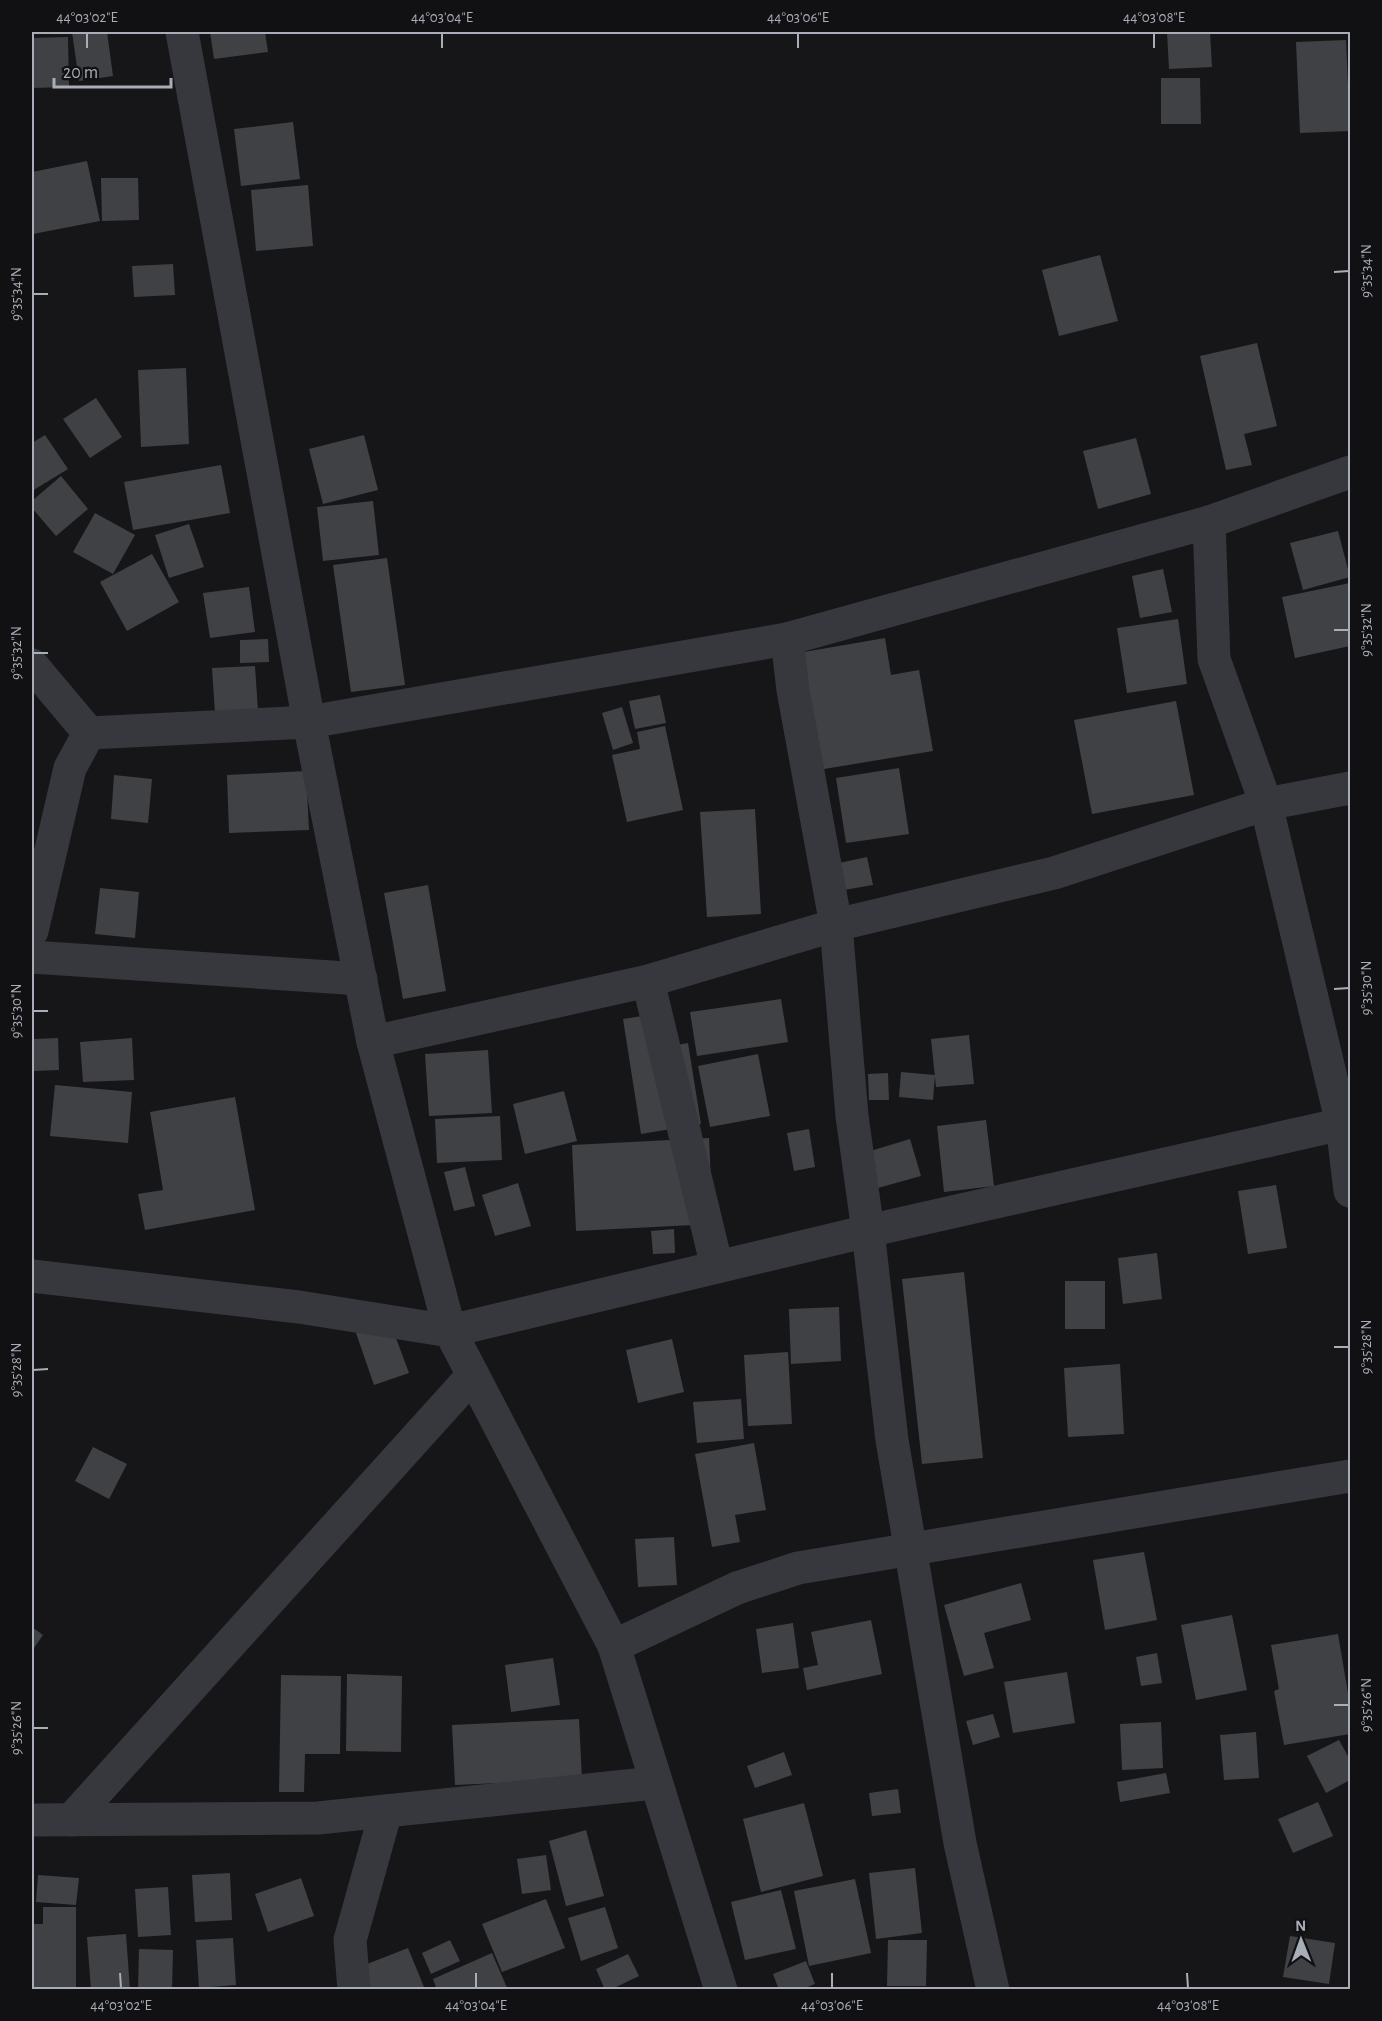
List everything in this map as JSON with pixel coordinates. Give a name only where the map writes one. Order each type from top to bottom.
[{"type":"street","points":[[182,32],[309,722],[373,1042],[450,1331],[614,1646],[721,1989]]},
{"type":"street","points":[[89,733],[309,722],[787,639],[1209,522],[1350,472]]},
{"type":"street","points":[[1209,522],[1214,659],[1266,804],[1342,1124],[1350,1191]]},
{"type":"street","points":[[787,639],[793,690],[836,925],[852,1116],[892,1440],[960,1843],[993,1989]]},
{"type":"street","points":[[32,665],[89,733]]},
{"type":"street","points":[[32,931],[70,768],[89,733]]},
{"type":"street","points":[[373,1042],[648,981],[836,925],[1053,873],[1266,804],[1350,789]]},
{"type":"street","points":[[32,957],[361,980]]},
{"type":"street","points":[[648,981],[717,1267]]},
{"type":"street","points":[[32,1276],[298,1307],[450,1331],[868,1231],[1342,1124]]},
{"type":"street","points":[[71,1820],[473,1375]]},
{"type":"street","points":[[614,1646],[737,1588],[798,1568],[1350,1476]]},
{"type":"street","points":[[32,1820],[318,1818],[655,1783]]},
{"type":"street","points":[[354,1989],[350,1940],[386,1811]]},
{"type":"building","points":[[72,32],[107,32],[113,76],[79,81]]},
{"type":"building","points":[[210,32],[265,32],[268,52],[214,59]]},
{"type":"building","points":[[1167,32],[1210,32],[1212,67],[1169,69]]},
{"type":"building","points":[[68,37],[69,87],[32,88],[32,38]]},
{"type":"building","points":[[1346,40],[1350,131],[1300,133],[1296,42]]},
{"type":"building","points":[[1161,78],[1200,78],[1201,124],[1161,124]]},
{"type":"building","points":[[293,122],[300,179],[241,186],[234,129]]},
{"type":"building","points":[[87,161],[100,221],[33,234],[32,172]]},
{"type":"building","points":[[101,178],[138,178],[139,220],[102,221]]},
{"type":"building","points":[[308,185],[313,246],[256,251],[251,190]]},
{"type":"building","points":[[1100,255],[1118,321],[1059,336],[1042,270]]},
{"type":"building","points":[[173,264],[175,295],[134,297],[132,266]]},
{"type":"building","points":[[1257,343],[1277,426],[1244,434],[1252,465],[1226,470],[1200,356]]},
{"type":"building","points":[[186,368],[189,444],[141,447],[138,370]]},
{"type":"building","points":[[96,398],[122,437],[90,458],[63,419]]},
{"type":"building","points":[[45,435],[68,469],[32,491],[32,443]]},
{"type":"building","points":[[364,435],[378,490],[323,504],[309,449]]},
{"type":"building","points":[[1136,438],[1151,494],[1098,509],[1083,451]]},
{"type":"building","points":[[221,465],[230,513],[133,530],[124,482]]},
{"type":"building","points":[[61,476],[88,509],[56,536],[32,508],[32,501]]},
{"type":"building","points":[[373,501],[379,555],[323,561],[317,507]]},
{"type":"building","points":[[95,513],[135,535],[113,574],[73,552]]},
{"type":"building","points":[[189,524],[204,567],[169,578],[155,535]]},
{"type":"building","points":[[1338,531],[1350,577],[1303,590],[1290,543]]},
{"type":"building","points":[[152,554],[179,602],[127,631],[100,582]]},
{"type":"building","points":[[387,558],[405,685],[351,692],[333,565]]},
{"type":"building","points":[[1163,569],[1172,612],[1140,618],[1132,576]]},
{"type":"building","points":[[1350,583],[1350,646],[1295,658],[1282,597]]},
{"type":"building","points":[[249,587],[255,632],[210,638],[203,593]]},
{"type":"building","points":[[1178,619],[1187,684],[1127,693],[1117,628]]},
{"type":"building","points":[[885,638],[891,675],[919,670],[933,751],[818,770],[798,653]]},
{"type":"building","points":[[268,639],[269,662],[240,663],[240,640]]},
{"type":"building","points":[[255,666],[258,711],[215,713],[212,668]]},
{"type":"building","points":[[660,695],[666,723],[635,729],[629,701]]},
{"type":"building","points":[[1176,701],[1194,795],[1092,814],[1074,720]]},
{"type":"building","points":[[622,707],[633,743],[613,750],[602,713]]},
{"type":"building","points":[[665,726],[683,810],[627,822],[612,755],[640,749],[637,732]]},
{"type":"building","points":[[899,768],[909,834],[846,843],[836,778]]},
{"type":"building","points":[[306,771],[309,830],[229,833],[227,775]]},
{"type":"building","points":[[114,775],[152,779],[148,823],[111,819]]},
{"type":"building","points":[[755,809],[761,914],[707,917],[700,812]]},
{"type":"building","points":[[867,857],[873,885],[844,890],[839,863]]},
{"type":"building","points":[[428,885],[446,991],[403,999],[384,893]]},
{"type":"building","points":[[100,888],[139,892],[135,938],[95,934]]},
{"type":"building","points":[[781,999],[788,1042],[697,1056],[690,1012]]},
{"type":"building","points":[[655,1014],[660,1048],[688,1043],[701,1124],[641,1134],[623,1019]]},
{"type":"building","points":[[969,1035],[974,1084],[936,1087],[931,1039]]},
{"type":"building","points":[[58,1038],[59,1070],[34,1071],[33,1039]]},
{"type":"building","points":[[132,1038],[134,1080],[83,1082],[80,1042]]},
{"type":"building","points":[[488,1050],[492,1113],[429,1116],[425,1054]]},
{"type":"building","points":[[758,1054],[770,1116],[710,1127],[698,1066]]},
{"type":"building","points":[[901,1072],[935,1075],[933,1100],[899,1097]]},
{"type":"building","points":[[888,1073],[889,1100],[869,1100],[868,1074]]},
{"type":"building","points":[[55,1085],[132,1092],[128,1143],[50,1136]]},
{"type":"building","points":[[564,1091],[577,1141],[525,1154],[513,1104]]},
{"type":"building","points":[[235,1097],[255,1210],[145,1230],[138,1194],[163,1190],[150,1112]]},
{"type":"building","points":[[500,1116],[502,1160],[437,1163],[435,1119]]},
{"type":"building","points":[[986,1120],[994,1186],[944,1192],[937,1126]]},
{"type":"building","points":[[809,1129],[815,1167],[794,1171],[787,1133]]},
{"type":"building","points":[[709,1138],[713,1224],[576,1231],[572,1145]]},
{"type":"building","points":[[910,1139],[921,1176],[878,1188],[867,1152]]},
{"type":"building","points":[[465,1167],[475,1206],[454,1211],[444,1172]]},
{"type":"building","points":[[518,1183],[531,1226],[495,1236],[482,1195]]},
{"type":"building","points":[[1276,1185],[1287,1248],[1248,1254],[1238,1191]]},
{"type":"building","points":[[674,1229],[675,1253],[653,1254],[651,1231]]},
{"type":"building","points":[[1157,1253],[1162,1299],[1123,1304],[1118,1258]]},
{"type":"building","points":[[964,1272],[983,1458],[922,1464],[902,1279]]},
{"type":"building","points":[[1065,1281],[1105,1281],[1105,1329],[1065,1329]]},
{"type":"building","points":[[839,1307],[841,1361],[791,1364],[789,1309]]},
{"type":"building","points":[[390,1322],[409,1373],[374,1385],[356,1333]]},
{"type":"building","points":[[672,1339],[684,1392],[638,1403],[626,1350]]},
{"type":"building","points":[[788,1352],[792,1424],[748,1426],[744,1355]]},
{"type":"building","points":[[1120,1364],[1124,1434],[1068,1437],[1064,1368]]},
{"type":"building","points":[[741,1399],[744,1439],[697,1443],[693,1402]]},
{"type":"building","points":[[754,1443],[766,1510],[735,1515],[740,1542],[712,1547],[695,1454]]},
{"type":"building","points":[[93,1447],[127,1464],[109,1499],[75,1481]]},
{"type":"building","points":[[674,1537],[677,1585],[638,1587],[635,1539]]},
{"type":"building","points":[[1144,1552],[1157,1620],[1105,1630],[1093,1560]]},
{"type":"building","points":[[1021,1583],[1031,1620],[984,1633],[994,1668],[964,1676],[944,1605]]},
{"type":"building","points":[[1232,1615],[1247,1690],[1196,1700],[1181,1625]]},
{"type":"building","points":[[871,1620],[882,1674],[807,1690],[803,1668],[818,1665],[811,1632]]},
{"type":"building","points":[[793,1623],[799,1668],[762,1673],[756,1629]]},
{"type":"building","points":[[32,1627],[43,1635],[32,1651]]},
{"type":"building","points":[[1338,1634],[1350,1705],[1350,1734],[1284,1745],[1274,1691],[1279,1689],[1271,1645]]},
{"type":"building","points":[[1157,1653],[1162,1683],[1141,1686],[1136,1657]]},
{"type":"building","points":[[553,1658],[560,1705],[511,1712],[505,1665]]},
{"type":"building","points":[[1067,1672],[1075,1723],[1013,1733],[1004,1682]]},
{"type":"building","points":[[347,1674],[402,1676],[401,1752],[346,1751]]},
{"type":"building","points":[[281,1675],[341,1676],[340,1754],[305,1754],[304,1792],[279,1792]]},
{"type":"building","points":[[993,1714],[1000,1737],[973,1745],[966,1721]]},
{"type":"building","points":[[579,1719],[582,1779],[455,1785],[452,1725]]},
{"type":"building","points":[[1161,1722],[1163,1768],[1122,1770],[1120,1724]]},
{"type":"building","points":[[1256,1732],[1259,1778],[1224,1780],[1220,1735]]},
{"type":"building","points":[[1339,1740],[1350,1760],[1350,1780],[1326,1793],[1307,1756]]},
{"type":"building","points":[[784,1752],[792,1775],[755,1788],[747,1766]]},
{"type":"building","points":[[1166,1773],[1170,1793],[1120,1802],[1117,1782]]},
{"type":"building","points":[[898,1789],[901,1813],[872,1816],[869,1793]]},
{"type":"building","points":[[1318,1802],[1333,1836],[1293,1853],[1278,1819]]},
{"type":"building","points":[[804,1803],[823,1876],[761,1892],[743,1819]]},
{"type":"building","points":[[586,1830],[604,1896],[566,1906],[549,1841]]},
{"type":"building","points":[[546,1855],[551,1890],[522,1894],[517,1859]]},
{"type":"building","points":[[915,1868],[922,1933],[876,1939],[869,1873]]},
{"type":"building","points":[[230,1873],[232,1920],[195,1922],[192,1875]]},
{"type":"building","points":[[38,1875],[79,1878],[76,1905],[36,1902]]},
{"type":"building","points":[[301,1878],[314,1916],[268,1932],[255,1894]]},
{"type":"building","points":[[855,1879],[871,1953],[809,1966],[794,1891]]},
{"type":"building","points":[[168,1887],[171,1935],[138,1937],[135,1889]]},
{"type":"building","points":[[781,1890],[796,1949],[745,1960],[731,1902]]},
{"type":"building","points":[[546,1899],[565,1948],[502,1972],[482,1924]]},
{"type":"building","points":[[43,1907],[76,1907],[76,1990],[32,1990],[32,1924],[43,1924]]},
{"type":"building","points":[[605,1907],[618,1948],[581,1961],[568,1918]]},
{"type":"building","points":[[126,1934],[130,1990],[91,1990],[87,1937]]},
{"type":"building","points":[[1290,1936],[1335,1943],[1329,1984],[1283,1977]]},
{"type":"building","points":[[233,1938],[236,1985],[199,1988],[196,1940]]},
{"type":"building","points":[[450,1940],[460,1961],[431,1974],[422,1953]]},
{"type":"building","points":[[888,1940],[927,1940],[926,1986],[887,1986]]},
{"type":"building","points":[[408,1948],[424,1987],[418,1990],[371,1990],[362,1966]]},
{"type":"building","points":[[139,1949],[173,1950],[172,1990],[138,1990]]},
{"type":"building","points":[[492,1953],[508,1990],[437,1990],[433,1979]]},
{"type":"building","points":[[628,1954],[639,1976],[610,1990],[605,1990],[596,1969]]},
{"type":"building","points":[[806,1961],[815,1984],[800,1990],[779,1990],[773,1974]]}]
